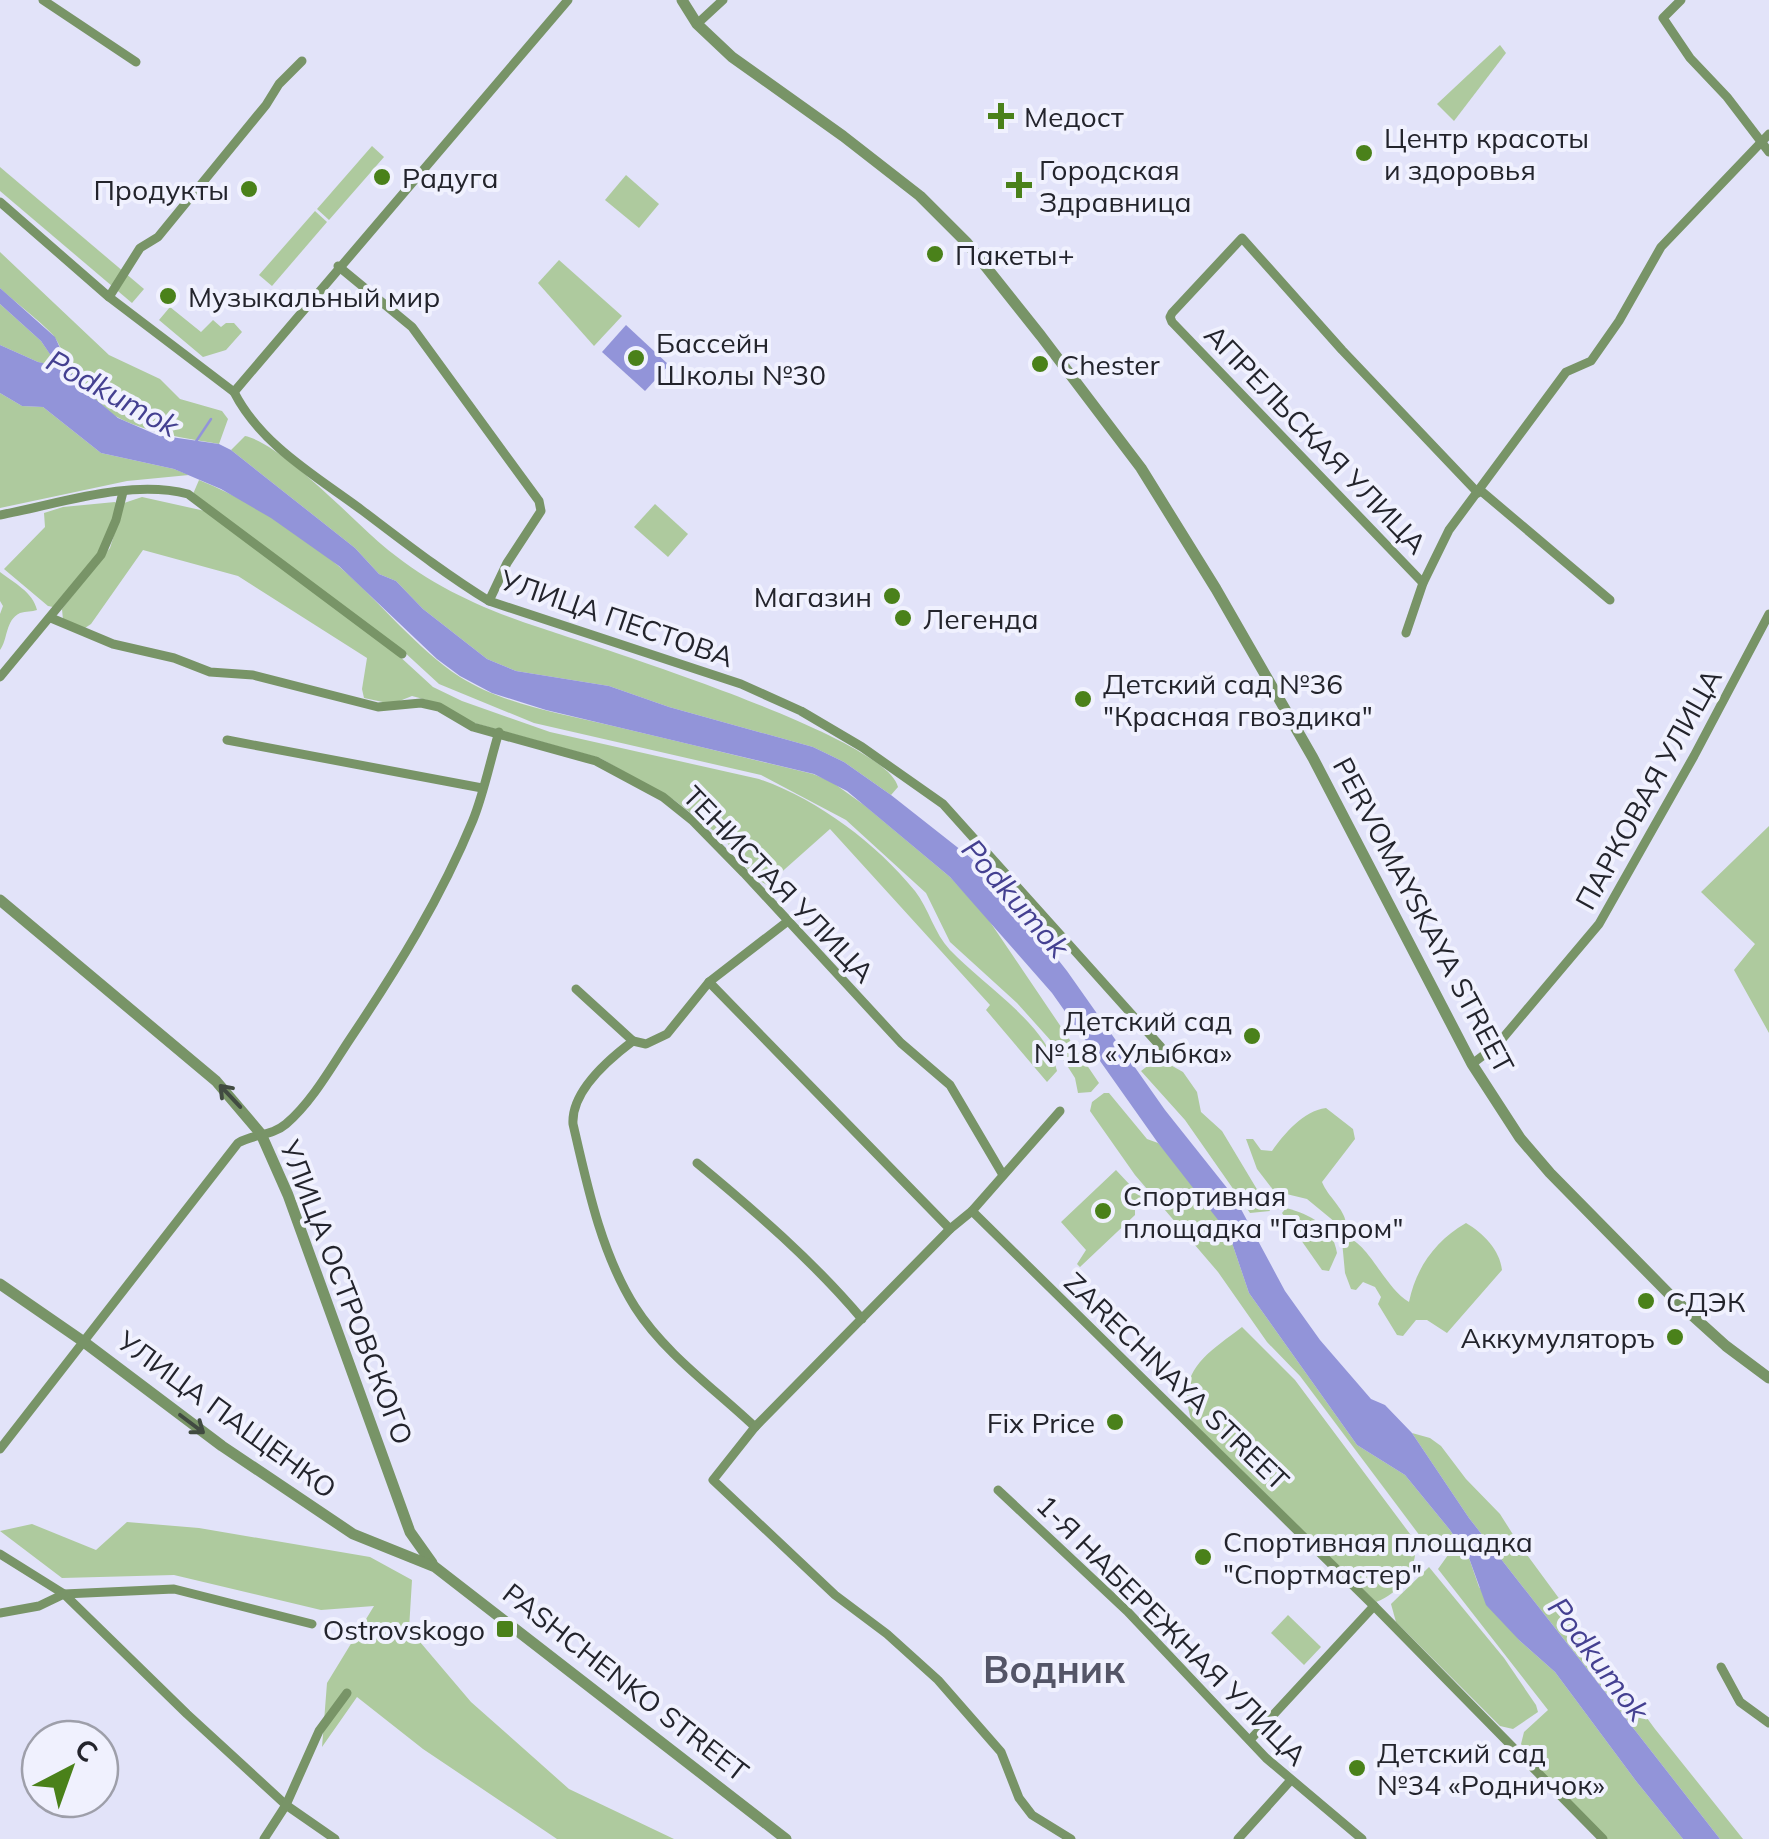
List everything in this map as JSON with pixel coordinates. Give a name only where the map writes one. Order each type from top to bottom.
[{"type":"street","points":[[43,0],[136,62]]},
{"type":"street","points":[[234,392],[568,0]]},
{"type":"street","name":"PERVOMAYSKAYA STREET","points":[[682,0],[698,24],[732,58],[844,136],[946,221],[1000,283],[1151,483],[1268,676],[1472,1064],[1520,1138],[1700,1323],[1769,1378]]},
{"type":"street","points":[[698,24],[723,0]]},
{"type":"street","points":[[1406,633],[1423,583],[1449,530],[1566,372],[1592,360],[1662,246],[1768,143],[1690,58],[1663,18],[1681,0]]},
{"type":"street","points":[[109,297],[140,248],[158,237],[302,61]]},
{"type":"street","name":"УЛИЦА ПЕСТОВА","points":[[0,202],[109,297],[234,392],[244,412],[287,455],[457,581],[489,601],[741,684],[801,711],[862,746],[943,804],[1161,1047]]},
{"type":"street","name":"АПРЕЛЬСКАЯ УЛИЦА","points":[[1423,583],[1172,322],[1172,312],[1242,238],[1342,350],[1479,492]]},
{"type":"street","points":[[338,266],[412,327],[540,501],[541,512],[507,562],[489,601]]},
{"type":"street","points":[[0,515],[123,492],[165,488],[188,494],[402,654]]},
{"type":"street","points":[[0,677],[108,544],[123,492]]},
{"type":"street","points":[[1479,492],[1610,600]]},
{"type":"street","name":"ПАРКОВАЯ УЛИЦА","points":[[1472,1064],[1496,1045],[1600,924],[1769,614]]},
{"type":"street","name":"ТЕНИСТАЯ УЛИЦА","points":[[50,618],[112,644],[174,658],[210,672],[253,676],[378,707],[421,703],[438,707],[473,727],[596,761],[662,797],[693,820],[900,1043],[950,1085],[1003,1176]]},
{"type":"street","points":[[0,1449],[238,1144],[283,1127],[295,1115],[398,967],[442,891],[475,816],[499,732]]},
{"type":"street","points":[[227,740],[482,788]]},
{"type":"street","name":"УЛИЦА ОСТРОВСКОГО","points":[[0,900],[216,1081],[262,1136],[282,1179],[410,1532],[435,1566]]},
{"type":"street","points":[[576,988],[633,1041],[646,1044],[666,1034],[709,982],[788,921]]},
{"type":"street","points":[[709,982],[950,1229]]},
{"type":"street","points":[[633,1041],[618,1052],[572,1110],[580,1158],[613,1268],[636,1310],[670,1348],[756,1427]]},
{"type":"street","points":[[1060,1111],[972,1211],[756,1427],[713,1480],[834,1595],[887,1634],[938,1680],[1001,1752],[1019,1798],[1032,1815],[1071,1839]]},
{"type":"street","points":[[697,1163],[822,1272],[862,1319]]},
{"type":"street","name":"ZARECHNAYA STREET","points":[[972,1211],[1374,1606],[1603,1839]]},
{"type":"street","name":"УЛИЦА ПАЩЕНКО","points":[[0,1284],[222,1446],[352,1534],[435,1566]]},
{"type":"street","name":"1-Я НАБЕРЕЖНАЯ УЛИЦА","points":[[998,1490],[1127,1611],[1291,1780],[1362,1839]]},
{"type":"street","points":[[0,1554],[64,1594],[286,1805],[335,1839]]},
{"type":"street","name":"PASHCHENKO STREET","points":[[435,1566],[786,1839]]},
{"type":"street","points":[[0,1613],[39,1606],[64,1594],[174,1589],[312,1624]]},
{"type":"street","points":[[1250,1740],[1374,1606]]},
{"type":"street","points":[[1722,1667],[1740,1702],[1767,1717]]},
{"type":"street","points":[[264,1839],[286,1805],[319,1731],[347,1693]]},
{"type":"street","points":[[1238,1839],[1291,1780]]},
{"type":"green space","points":[[1500,45],[1506,53],[1454,121],[1437,104]]},
{"type":"green space","points":[[372,146],[384,157],[329,220],[317,209]]},
{"type":"green space","points":[[0,167],[144,289],[132,303],[0,191]]},
{"type":"green space","points":[[626,175],[659,204],[639,228],[605,200]]},
{"type":"green space","points":[[315,211],[327,222],[272,286],[259,275]]},
{"type":"green space","points":[[0,252],[109,355],[160,379],[180,399],[222,411],[228,419],[219,444],[142,428],[91,399],[73,378],[53,335],[0,288]]},
{"type":"green space","points":[[559,260],[622,316],[594,346],[538,283]]},
{"type":"green space","points":[[0,304],[41,341],[59,367],[0,345]]},
{"type":"green space","points":[[170,307],[201,332],[213,320],[221,327],[234,323],[242,332],[226,350],[203,357],[159,320]]},
{"type":"green space","points":[[0,393],[22,406],[43,407],[101,453],[189,475],[127,481],[0,508]]},
{"type":"green space","points":[[245,436],[277,452],[399,559],[457,594],[519,621],[676,673],[795,720],[882,767],[898,787],[891,795],[844,762],[813,747],[609,686],[516,671],[487,659],[231,450]]},
{"type":"green space","points":[[199,480],[256,507],[310,543],[428,653],[477,687],[534,708],[813,774],[832,782],[950,877],[986,916],[1099,1083],[1091,1092],[1078,1093],[1075,1078],[1052,1042],[1017,1003],[950,942],[926,893],[846,820],[761,775],[534,723],[439,684],[402,650],[193,494]]},
{"type":"green space","points":[[142,497],[205,511],[397,654],[433,687],[462,701],[550,732],[759,779],[824,811],[864,840],[899,873],[920,898],[944,943],[1041,1037],[1057,1071],[1047,1082],[986,1010],[990,1005],[830,829],[767,885],[754,877],[724,839],[674,800],[600,758],[467,721],[412,696],[392,704],[364,698],[367,658],[238,576],[143,550],[91,624],[85,628],[63,620],[62,609],[110,548],[124,503]]},
{"type":"green space","points":[[115,502],[118,505],[101,549],[53,607],[4,569],[45,527],[44,513],[63,507]]},
{"type":"green space","points":[[655,504],[688,534],[668,557],[634,527]]},
{"type":"green space","points":[[0,572],[27,593],[37,610],[15,616],[0,650],[3,606]]},
{"type":"green space","points":[[1769,826],[1769,1033],[1734,970],[1755,944],[1701,892]]},
{"type":"green space","points":[[1158,1058],[1183,1072],[1197,1092],[1201,1112],[1222,1131],[1270,1211],[1250,1213],[1185,1120],[1141,1071]]},
{"type":"green space","points":[[1109,1093],[1147,1139],[1158,1143],[1192,1182],[1229,1234],[1249,1293],[1357,1445],[1405,1475],[1450,1530],[1469,1558],[1479,1587],[1520,1641],[1555,1672],[1683,1839],[1607,1839],[1546,1778],[1521,1744],[1524,1732],[1548,1710],[1438,1569],[1448,1555],[1443,1551],[1432,1552],[1300,1376],[1267,1342],[1218,1272],[1135,1175],[1090,1111],[1092,1102]]},
{"type":"green space","points":[[1326,1108],[1353,1129],[1355,1139],[1322,1182],[1345,1218],[1341,1227],[1307,1199],[1274,1191],[1257,1169],[1246,1139],[1253,1139],[1261,1150],[1272,1151],[1302,1118]]},
{"type":"green space","name":"Спортивная площадка \"Газпром\"","points":[[1116,1170],[1145,1201],[1080,1267],[1077,1264],[1086,1250],[1061,1222]]},
{"type":"green space","points":[[1286,1208],[1312,1218],[1330,1235],[1337,1253],[1329,1271],[1322,1270],[1282,1213]]},
{"type":"green space","points":[[1466,1223],[1490,1243],[1502,1270],[1447,1333],[1427,1320],[1416,1320],[1403,1336],[1397,1335],[1378,1304],[1381,1297],[1375,1287],[1363,1282],[1356,1290],[1351,1289],[1345,1273],[1342,1241],[1346,1237],[1362,1248],[1409,1302],[1428,1256]]},
{"type":"green space","points":[[1242,1327],[1295,1380],[1416,1542],[1410,1570],[1400,1586],[1385,1598],[1376,1602],[1192,1422],[1187,1390],[1191,1377],[1205,1356]]},
{"type":"green space","points":[[1412,1433],[1441,1446],[1500,1514],[1655,1729],[1743,1839],[1720,1839],[1469,1518]]},
{"type":"green space","points":[[127,1522],[199,1528],[370,1557],[412,1580],[409,1629],[471,1702],[569,1789],[674,1839],[557,1839],[423,1749],[357,1697],[322,1747],[327,1683],[374,1606],[321,1610],[174,1575],[62,1578],[0,1531],[32,1524],[96,1550]]},
{"type":"green space","points":[[1429,1567],[1504,1658],[1536,1705],[1538,1712],[1513,1729],[1500,1726],[1396,1622],[1391,1604]]},
{"type":"green space","points":[[1288,1615],[1321,1647],[1304,1665],[1271,1633]]},
{"type":"water","points":[[0,288],[55,337],[76,383],[118,418],[157,435],[219,444],[231,450],[487,659],[516,671],[609,686],[813,747],[844,762],[891,795],[971,858],[1008,896],[1067,971],[1165,1110],[1235,1198],[1285,1291],[1320,1340],[1371,1399],[1385,1405],[1412,1433],[1469,1518],[1720,1839],[1683,1839],[1555,1672],[1486,1605],[1469,1558],[1405,1475],[1357,1445],[1249,1293],[1229,1234],[1158,1143],[1052,993],[950,877],[847,791],[814,774],[546,710],[492,693],[437,659],[339,566],[271,518],[221,489],[174,469],[101,453],[43,407],[22,406],[0,393],[0,345],[38,362],[58,366],[41,341],[0,304]]},
{"type":"water","name":"Бассейн Школы №30","points":[[626,325],[669,365],[645,391],[602,352]]},
{"type":"waterway","points":[[195,443],[211,419]]},
{"type":"place","name":"Медост","points":[[1001,116]]},
{"type":"place","name":"Центр красоты и здоровья","points":[[1364,153]]},
{"type":"place","name":"Радуга","points":[[382,177]]},
{"type":"place","name":"Городская Здравница","points":[[1019,185]]},
{"type":"place","name":"Продукты","points":[[249,189]]},
{"type":"place","name":"Пакеты+","points":[[935,254]]},
{"type":"place","name":"Музыкальный мир","points":[[168,296]]},
{"type":"place","name":"Бассейн Школы №30","points":[[636,358]]},
{"type":"place","name":"Chester","points":[[1040,364]]},
{"type":"place","name":"Магазин","points":[[892,596]]},
{"type":"place","name":"Легенда","points":[[903,618]]},
{"type":"place","name":"Детский сад №36 \"Красная гвоздика\"","points":[[1083,699]]},
{"type":"place","name":"Детский сад №18 «Улыбка»","points":[[1252,1036]]},
{"type":"place","name":"Спортивная площадка \"Газпром\"","points":[[1103,1211]]},
{"type":"place","name":"СДЭК","points":[[1646,1301]]},
{"type":"place","name":"Аккумуляторъ","points":[[1675,1337]]},
{"type":"place","name":"Fix Price","points":[[1115,1422]]},
{"type":"place","name":"Спортивная площадка \"Спортмастер\"","points":[[1203,1557]]},
{"type":"place","name":"Ostrovskogo","points":[[505,1629]]},
{"type":"place","name":"Детский сад №34 «Родничок»","points":[[1357,1768]]},
{"type":"district","name":"Водник","points":[[1054,1669]]},
{"type":"water label","name":"Podkumok","points":[[113,393]]},
{"type":"water label","name":"Podkumok","points":[[1016,898]]},
{"type":"water label","name":"Podkumok","points":[[1599,1659]]}]
